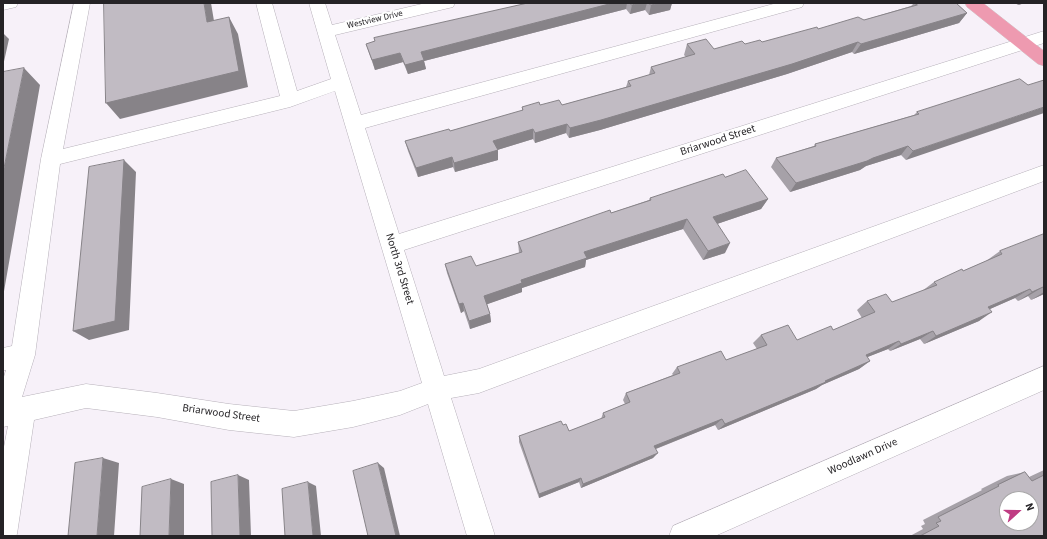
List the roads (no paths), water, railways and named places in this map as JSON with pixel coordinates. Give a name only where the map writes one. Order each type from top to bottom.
[{"type":"main road","points":[[973,3],[1044,60]]},
{"type":"street","points":[[3,4],[10,3]]},
{"type":"street","points":[[3,534],[13,357],[82,3]]},
{"type":"street","points":[[264,3],[290,100]]},
{"type":"street","name":"North 3rd Street","points":[[317,3],[481,536]]},
{"type":"street","name":"Westview Drive","points":[[326,32],[447,3]]},
{"type":"street","points":[[354,124],[796,3]]},
{"type":"street","name":"Briarwood Street","points":[[392,245],[1044,37]]},
{"type":"street","points":[[51,158],[290,100],[341,82]]},
{"type":"street","name":"Briarwood Street","points":[[10,412],[86,396],[157,405],[229,417],[294,424],[353,414],[400,403],[436,389],[479,382],[1044,173]]},
{"type":"street","name":"Woodlawn Drive","points":[[683,536],[1044,378]]}]
